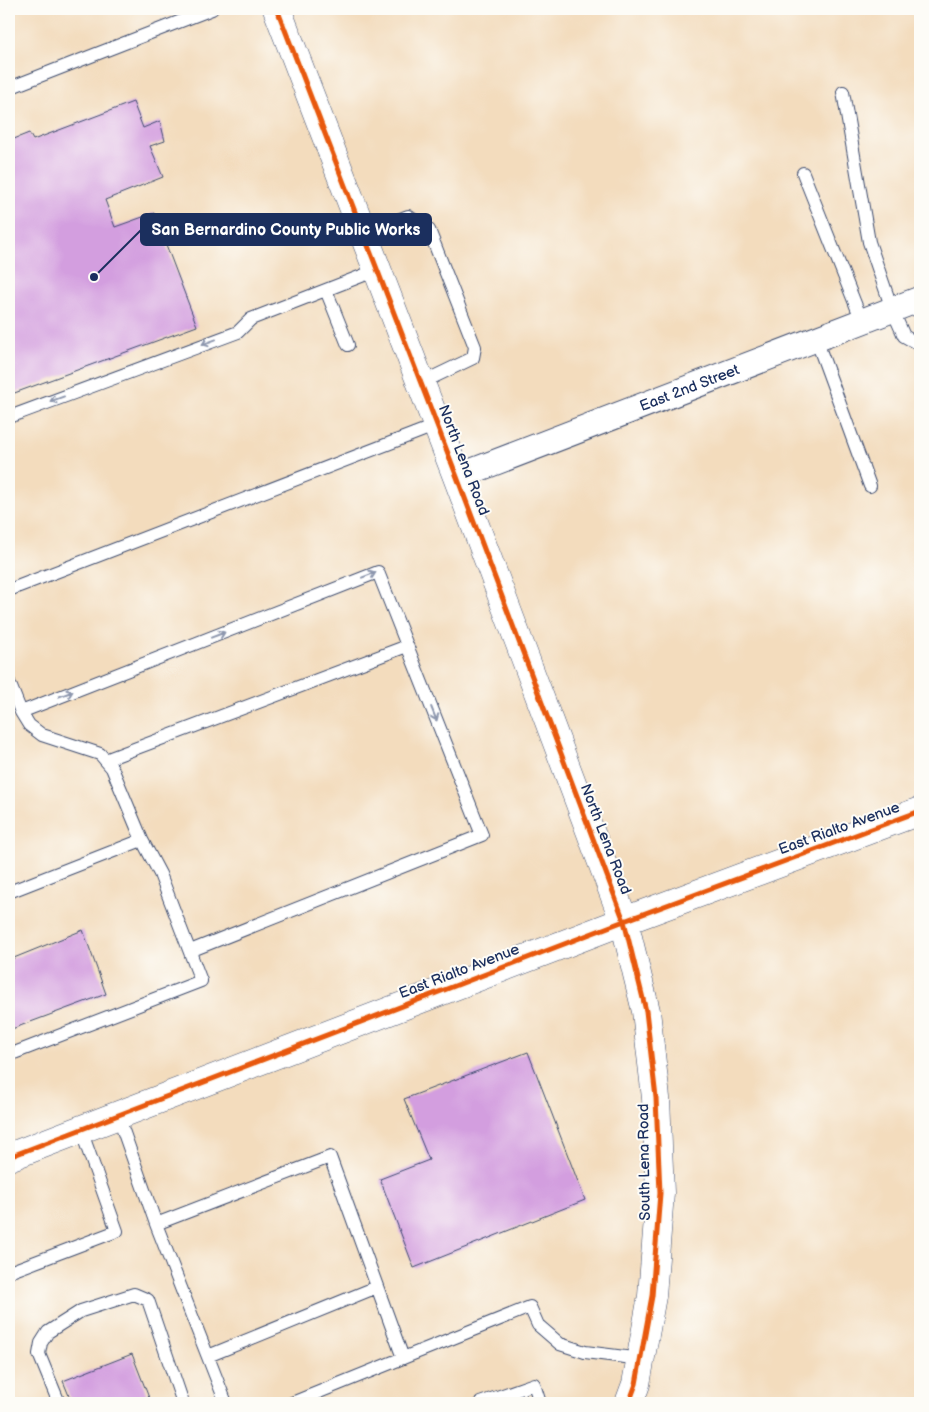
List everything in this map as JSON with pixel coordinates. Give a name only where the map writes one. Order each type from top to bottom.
[{"type":"street","name":"North Lena Road","points":[[277,9],[457,477],[624,921]]},
{"type":"street","name":"East 2nd Street","points":[[457,477],[920,299]]},
{"type":"street","name":"East Rialto Avenue","points":[[9,1157],[624,921],[920,811]]},
{"type":"street","name":"South Lena Road","points":[[624,921],[646,1011],[656,1098],[659,1184],[652,1296],[636,1384],[629,1403]]},
{"type":"lane","points":[[9,88],[212,9]]},
{"type":"lane","points":[[843,92],[869,242],[892,309],[904,336],[920,345]]},
{"type":"lane","points":[[802,173],[862,321]]},
{"type":"lane","points":[[363,233],[408,216],[429,230],[474,347],[473,358],[421,383]]},
{"type":"lane","points":[[9,417],[238,332],[251,319],[377,270]]},
{"type":"lane","points":[[326,290],[348,345]]},
{"type":"lane","points":[[816,339],[870,486]]},
{"type":"lane","points":[[9,590],[437,425]]},
{"type":"lane","points":[[21,712],[378,572],[482,835],[190,951]]},
{"type":"lane","points":[[105,760],[407,646]]},
{"type":"lane","points":[[9,682],[21,712],[29,725],[42,735],[100,754],[112,768],[142,840],[160,874],[202,981],[9,1055]]},
{"type":"lane","points":[[9,892],[142,840]]},
{"type":"lane","points":[[118,1116],[156,1224],[226,1403]]},
{"type":"lane","points":[[9,1272],[116,1231],[81,1130]]},
{"type":"lane","points":[[156,1224],[330,1157],[403,1358]]},
{"type":"lane","points":[[208,1356],[377,1287]]},
{"type":"lane","points":[[58,1403],[39,1354],[40,1342],[48,1332],[81,1311],[134,1294],[148,1300],[183,1403]]},
{"type":"lane","points":[[292,1403],[530,1307],[538,1324],[560,1344],[585,1352],[640,1359]]},
{"type":"lane","points":[[480,1403],[534,1384],[540,1403]]},
{"type":"building","points":[[133,102],[143,128],[160,121],[165,141],[150,146],[163,177],[105,200],[115,227],[154,213],[197,326],[9,395],[9,141],[29,133],[33,140]]},
{"type":"building","points":[[83,930],[106,994],[9,1030],[9,960]]},
{"type":"building","points":[[528,1052],[585,1200],[414,1268],[380,1179],[429,1160],[404,1099]]},
{"type":"building","points":[[132,1354],[151,1403],[72,1403],[63,1381]]},
{"type":"building","points":[[9,1387],[15,1403],[9,1403]]},
{"type":"cycle path","points":[[277,9],[457,477],[624,921],[646,1011],[656,1098],[660,1193],[652,1296],[636,1384],[629,1403]]},
{"type":"cycle path","points":[[9,1157],[624,921],[920,811]]},
{"type":"place","name":"San Bernardino County Public Works","points":[[94,277]]}]
